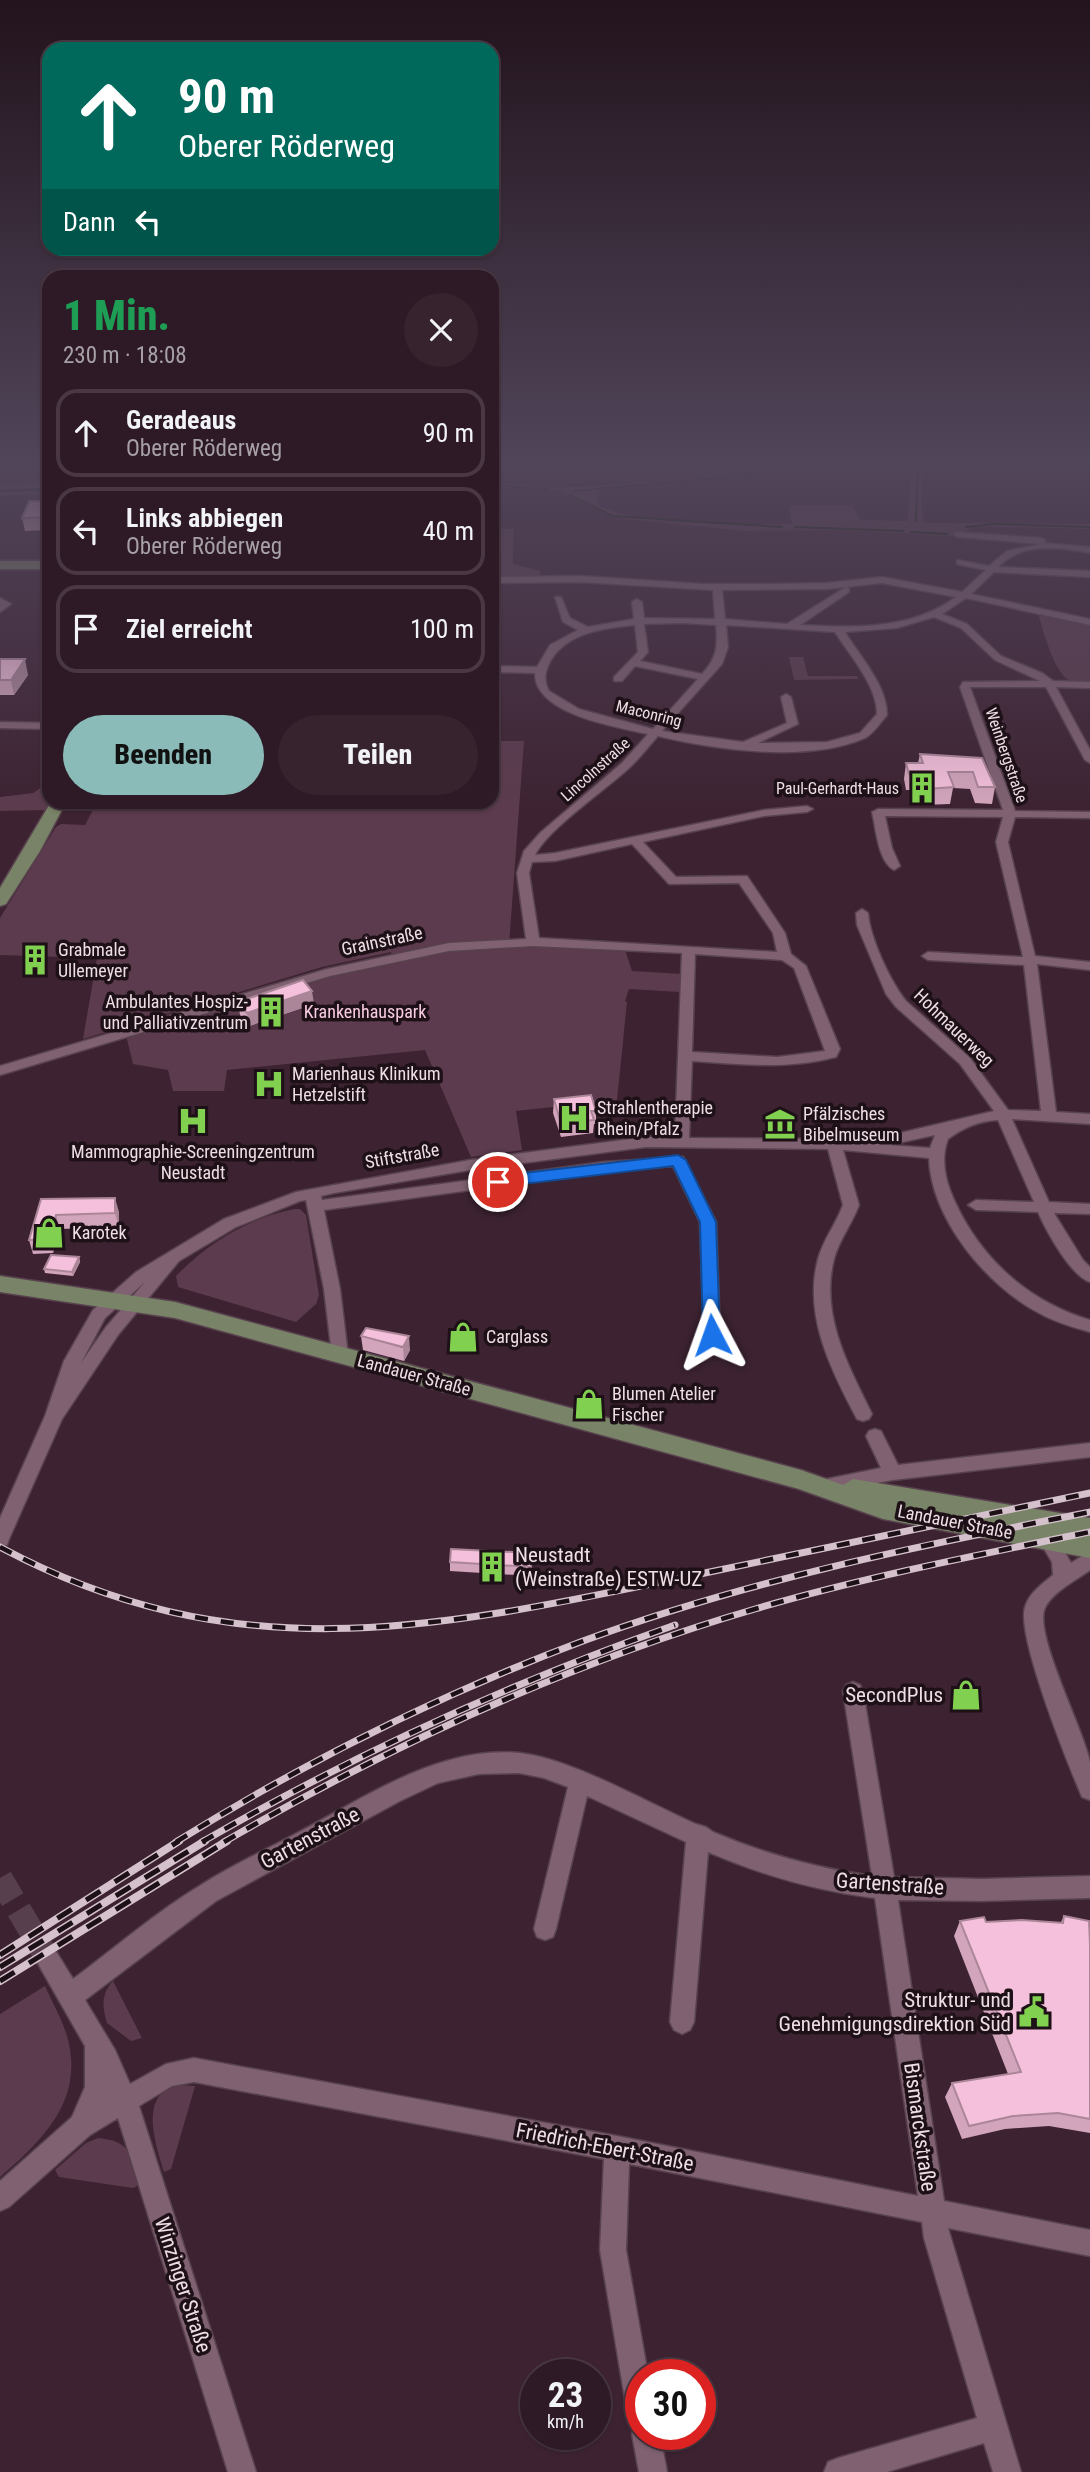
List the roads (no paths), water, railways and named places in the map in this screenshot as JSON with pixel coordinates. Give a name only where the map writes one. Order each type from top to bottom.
[{"type":"main road","points":[[0,901],[54,809]]},
{"type":"main road","name":"Landauer Straße","points":[[0,1284],[126,1301],[204,1318],[823,1486],[883,1509],[1090,1547]]},
{"type":"main road","name":"Landauer Straße","points":[[823,1486],[885,1493],[1090,1528]]},
{"type":"street","points":[[499,669],[541,670],[551,650],[566,638],[586,630],[641,622],[722,623],[839,630],[890,626],[934,614],[962,596],[983,577]]},
{"type":"street","points":[[1080,577],[1082,584]]},
{"type":"street","points":[[499,580],[580,579],[717,587],[810,587],[882,580],[1049,611],[1090,622]]},
{"type":"street","name":"Lincolnstraße","points":[[526,859],[544,835],[626,765],[718,664],[722,653],[722,623],[717,587]]},
{"type":"street","points":[[788,627],[798,617],[809,616],[846,590]]},
{"type":"street","points":[[558,599],[566,620],[586,630]]},
{"type":"street","points":[[0,601],[6,604],[0,609]]},
{"type":"street","points":[[618,679],[643,652],[637,602]]},
{"type":"street","points":[[934,614],[964,626],[991,654],[1038,675],[1050,685],[1090,760]]},
{"type":"street","name":"Maconring","points":[[541,670],[543,688],[555,701],[575,710],[656,733],[741,746],[796,747],[835,744],[866,733],[877,724],[883,713],[881,701],[839,630]]},
{"type":"street","points":[[633,663],[706,678]]},
{"type":"street","name":"Weinbergstraße","points":[[1049,1117],[1030,960],[1002,842],[1010,813],[965,686],[974,683],[1050,685]]},
{"type":"street","points":[[1050,685],[1090,685]]},
{"type":"street","points":[[741,746],[793,724],[786,697]]},
{"type":"street","points":[[0,725],[42,728]]},
{"type":"street","points":[[1073,727],[1090,727]]},
{"type":"street","points":[[533,942],[523,873],[526,859],[555,857],[764,813],[807,809]]},
{"type":"street","points":[[894,866],[886,848],[878,811],[1090,815]]},
{"type":"street","points":[[635,840],[673,881],[743,880],[779,933],[785,956],[800,966],[834,1049],[831,1054],[790,1061],[684,1056]]},
{"type":"street","name":"Hohmauerweg","points":[[862,913],[863,925],[895,997],[965,1061],[1006,1116],[1044,1208],[1077,1265],[1090,1276]]},
{"type":"street","name":"Grainstraße","points":[[0,1071],[357,965],[449,947],[533,942],[785,956]]},
{"type":"street","points":[[682,1140],[690,949]]},
{"type":"street","points":[[928,956],[1090,965]]},
{"type":"street","name":"Stiftstraße","points":[[834,1144],[888,1140],[985,1117],[1090,1119]]},
{"type":"street","points":[[959,1125],[941,1137],[937,1154],[938,1174],[952,1214],[983,1260],[1037,1304],[1056,1315],[1090,1326]]},
{"type":"street","name":"Stiftstraße","points":[[126,1301],[142,1276],[239,1219],[430,1171],[576,1150],[682,1140],[834,1144],[937,1154]]},
{"type":"street","name":"Stiftstraße","points":[[888,1140],[920,1143],[937,1154]]},
{"type":"street","points":[[834,1144],[850,1199],[849,1209],[826,1256],[822,1273],[821,1310],[831,1348],[863,1414]]},
{"type":"street","points":[[340,1355],[314,1199],[668,1160],[680,1162],[704,1211],[709,1233],[712,1335]]},
{"type":"street","points":[[976,1205],[1090,1209]]},
{"type":"street","name":"Stiftstraße","points":[[126,1301],[178,1255]]},
{"type":"street","points":[[0,1539],[54,1416],[126,1301]]},
{"type":"street","points":[[875,1436],[893,1473]]},
{"type":"street","points":[[823,1486],[893,1473],[1090,1450]]},
{"type":"street","points":[[1047,1539],[1061,1560],[1063,1579]]},
{"type":"street","points":[[1090,1559],[1037,1603],[1032,1618],[1090,1790]]},
{"type":"street","name":"Bismarckstraße","points":[[853,1691],[932,2211],[944,2269],[1007,2472]]},
{"type":"street","name":"Gartenstraße","points":[[70,1996],[208,1893],[392,1794],[436,1774],[480,1764],[507,1762],[545,1768],[698,1834],[803,1875],[885,1888],[1090,1887]]},
{"type":"street","points":[[545,1929],[580,1781]]},
{"type":"street","points":[[682,2022],[698,1834]]},
{"type":"street","points":[[49,1961],[93,2036],[98,2056],[97,2087],[81,2126]]},
{"type":"street","name":"Winzinger Straße","points":[[93,2036],[124,2099],[242,2472]]},
{"type":"street","name":"Friedrich-Ebert-Straße","points":[[0,2198],[81,2126],[166,2076],[194,2070],[617,2149],[1090,2243]]},
{"type":"street","points":[[617,2149],[613,2250],[632,2359]]},
{"type":"street","points":[[838,2472],[993,2427]]},
{"type":"street","points":[[647,2450],[649,2471]]},
{"type":"tunnel","points":[[0,1878],[49,1961]]},
{"type":"railway","points":[[0,1547],[89,1587],[176,1613],[261,1626],[346,1628],[431,1622],[518,1610],[1090,1493]]},
{"type":"railway","points":[[176,1842],[274,1784],[375,1731],[478,1684],[583,1641],[645,1619],[770,1582],[1090,1512]]},
{"type":"railway","points":[[224,1842],[351,1772],[417,1740],[483,1709],[617,1655],[796,1597],[1090,1532]]},
{"type":"railway","points":[[202,1842],[316,1780],[433,1723],[553,1671],[675,1625]]},
{"type":"railway","points":[[0,1955],[179,1841]]},
{"type":"railway","points":[[0,1967],[205,1841]]},
{"type":"railway","points":[[0,1981],[227,1841]]},
{"type":"place","name":"Paul-Gerhardt-Haus","points":[[922,788]]},
{"type":"place","name":"Grabmale Ullemeyer","points":[[35,960]]},
{"type":"place","name":"Ambulantes Hospiz- und Palliativzentrum","points":[[271,1012]]},
{"type":"place","name":"Marienhaus Klinikum Hetzelstift","points":[[269,1084]]},
{"type":"place","name":"Strahlentherapie Rhein/Pfalz","points":[[574,1118]]},
{"type":"place","name":"Mammographie-Screeningzentrum Neustadt","points":[[193,1121]]},
{"type":"place","name":"Pfälzisches Bibelmuseum","points":[[780,1124]]},
{"type":"place","name":"Karotek","points":[[49,1233]]},
{"type":"place","name":"Carglass","points":[[463,1337]]},
{"type":"place","name":"Blumen Atelier Fischer","points":[[589,1404]]},
{"type":"place","name":"Neustadt (Weinstraße) ESTW-UZ","points":[[492,1567]]},
{"type":"place","name":"SecondPlus","points":[[966,1695]]},
{"type":"place","name":"Struktur- und Genehmigungsdirektion Süd","points":[[1034,2012]]},
{"type":"park label","name":"Krankenhauspark","points":[[365,1012]]}]
